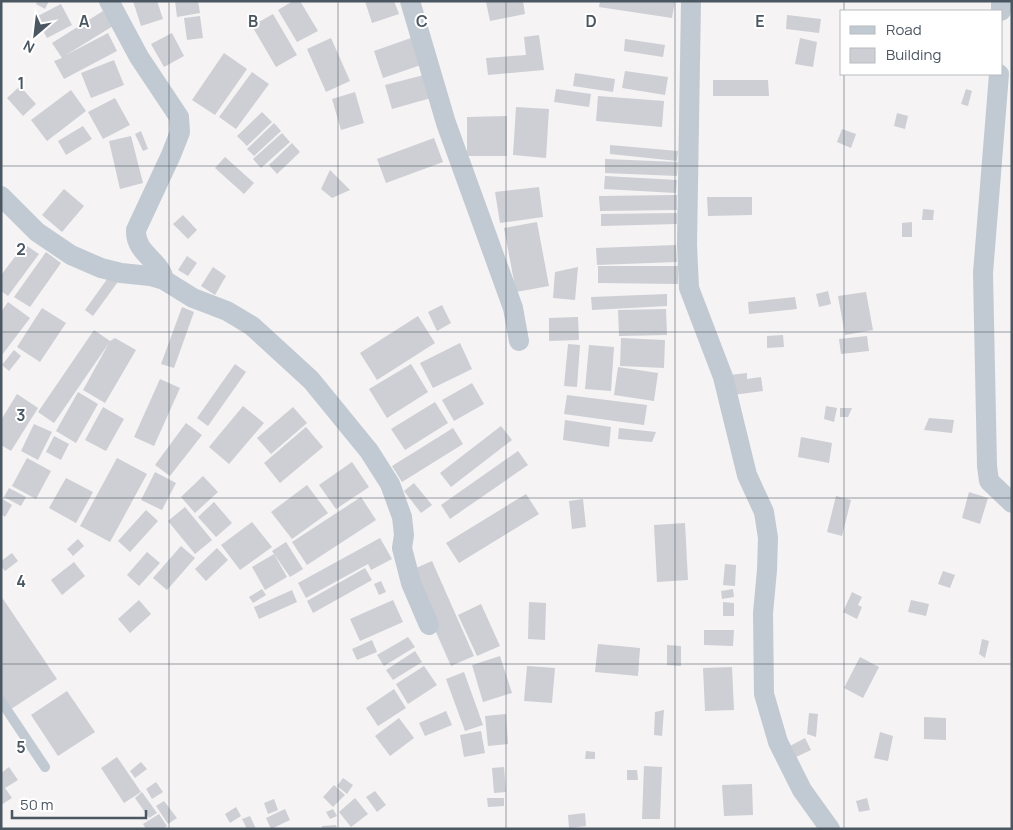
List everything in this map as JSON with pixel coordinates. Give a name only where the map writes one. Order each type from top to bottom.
[{"type":"street","points":[[109,1],[139,57],[179,117],[180,132],[136,230],[137,243],[163,273],[164,280]]},
{"type":"street","points":[[410,1],[446,123],[513,308],[519,341]]},
{"type":"street","points":[[691,1],[686,245],[689,288],[723,377],[748,475],[764,512],[768,538],[763,613],[764,694],[778,742],[802,790],[830,829]]},
{"type":"street","points":[[999,75],[983,273],[988,466],[989,481],[1012,503]]},
{"type":"street","points":[[1,196],[37,232],[72,255],[101,268],[164,280],[193,298],[227,311],[252,326],[311,380],[363,444],[390,484],[402,517],[404,535],[402,548],[411,583],[429,625]]},
{"type":"lane","points":[[1,701],[45,767]]},
{"type":"building","points":[[37,1],[49,1],[45,9],[36,4]]},
{"type":"building","points":[[133,1],[157,1],[163,19],[141,26]]},
{"type":"building","points":[[175,1],[198,1],[200,13],[177,17]]},
{"type":"building","points":[[293,1],[300,1],[318,31],[297,42],[278,10]]},
{"type":"building","points":[[365,1],[394,1],[399,14],[372,23]]},
{"type":"building","points":[[523,1],[525,14],[490,21],[486,2]]},
{"type":"building","points":[[600,1],[675,1],[672,18],[599,7]]},
{"type":"building","points":[[61,4],[72,25],[47,38],[36,17]]},
{"type":"building","points":[[103,11],[113,26],[66,55],[108,33],[117,51],[64,79],[54,61],[62,58],[52,43]]},
{"type":"building","points":[[273,14],[297,55],[276,67],[252,26]]},
{"type":"building","points":[[787,15],[821,19],[819,33],[786,29]]},
{"type":"building","points":[[200,16],[203,38],[187,40],[184,18]]},
{"type":"building","points":[[172,33],[184,56],[164,67],[151,44]]},
{"type":"building","points":[[539,35],[544,70],[488,75],[486,58],[526,55],[524,37]]},
{"type":"building","points":[[331,38],[350,81],[326,92],[307,49]]},
{"type":"building","points":[[411,38],[421,65],[383,78],[374,51]]},
{"type":"building","points":[[800,38],[817,42],[813,67],[795,64]]},
{"type":"building","points":[[625,39],[665,45],[663,57],[624,51]]},
{"type":"building","points":[[224,53],[247,69],[215,115],[192,100]]},
{"type":"building","points":[[114,60],[124,85],[91,98],[81,73]]},
{"type":"building","points":[[625,71],[668,77],[665,95],[622,88]]},
{"type":"building","points":[[252,72],[269,84],[236,129],[219,117]]},
{"type":"building","points":[[575,73],[615,79],[613,92],[573,86]]},
{"type":"building","points":[[424,75],[431,98],[392,109],[385,85]]},
{"type":"building","points":[[713,80],[768,80],[769,96],[713,96]]},
{"type":"building","points":[[20,86],[36,104],[23,116],[7,98]]},
{"type":"building","points":[[556,89],[591,94],[589,107],[554,102]]},
{"type":"building","points":[[966,89],[972,91],[968,106],[961,104]]},
{"type":"building","points":[[71,90],[86,111],[47,141],[31,120]]},
{"type":"building","points":[[355,92],[364,123],[341,130],[332,99]]},
{"type":"building","points":[[598,96],[664,101],[662,127],[596,121]]},
{"type":"building","points":[[115,98],[130,125],[103,139],[88,112]]},
{"type":"building","points":[[516,107],[549,109],[546,158],[513,155]]},
{"type":"building","points":[[262,112],[272,122],[247,146],[237,136]]},
{"type":"building","points":[[897,113],[908,116],[905,129],[894,126]]},
{"type":"building","points":[[507,116],[507,156],[467,156],[467,117]]},
{"type":"building","points":[[274,123],[281,131],[254,156],[247,149]]},
{"type":"building","points":[[83,126],[92,139],[66,155],[58,141]]},
{"type":"building","points":[[842,129],[856,134],[851,148],[837,142]]},
{"type":"building","points":[[141,131],[148,149],[143,151],[135,134]]},
{"type":"building","points":[[282,133],[290,142],[261,168],[253,159]]},
{"type":"building","points":[[131,136],[143,183],[120,189],[109,141]]},
{"type":"building","points":[[434,138],[443,162],[386,183],[377,159]]},
{"type":"building","points":[[292,143],[300,152],[277,174],[269,165]]},
{"type":"building","points":[[610,145],[678,151],[677,161],[610,154]]},
{"type":"building","points":[[225,157],[254,183],[244,194],[215,168]]},
{"type":"building","points":[[605,159],[678,162],[677,176],[605,173]]},
{"type":"building","points":[[330,170],[350,190],[332,198],[321,189]]},
{"type":"building","points":[[605,176],[677,180],[676,193],[604,189]]},
{"type":"building","points":[[539,187],[543,217],[500,223],[495,192]]},
{"type":"building","points":[[64,189],[84,206],[62,232],[42,215]]},
{"type":"building","points":[[677,195],[677,210],[600,211],[599,196]]},
{"type":"building","points":[[707,197],[752,197],[752,215],[708,216]]},
{"type":"building","points":[[923,209],[934,210],[933,220],[922,220]]},
{"type":"building","points":[[677,213],[677,224],[601,226],[601,214]]},
{"type":"building","points":[[183,215],[197,230],[188,239],[173,224]]},
{"type":"building","points":[[537,222],[549,286],[516,292],[504,228]]},
{"type":"building","points":[[912,222],[912,237],[902,237],[902,223]]},
{"type":"building","points":[[676,245],[677,262],[597,265],[596,248]]},
{"type":"building","points":[[27,246],[39,254],[8,296],[1,291],[1,275],[21,249]]},
{"type":"building","points":[[46,252],[61,263],[30,307],[14,297]]},
{"type":"building","points":[[187,256],[197,263],[188,276],[178,270]]},
{"type":"building","points":[[598,266],[678,266],[678,284],[598,283]]},
{"type":"building","points":[[213,267],[226,276],[215,295],[201,286]]},
{"type":"building","points":[[578,267],[575,300],[553,298],[555,272]]},
{"type":"building","points":[[110,275],[120,279],[93,316],[85,310]]},
{"type":"building","points":[[828,291],[831,304],[819,307],[816,294]]},
{"type":"building","points":[[866,292],[873,330],[845,335],[838,296]]},
{"type":"building","points":[[667,294],[667,306],[592,310],[591,297]]},
{"type":"building","points":[[795,297],[797,309],[749,314],[748,302]]},
{"type":"building","points":[[8,302],[30,318],[2,355],[1,312]]},
{"type":"building","points":[[442,305],[451,323],[437,331],[428,312]]},
{"type":"building","points":[[182,307],[194,312],[174,368],[161,364]]},
{"type":"building","points":[[42,308],[66,323],[40,362],[17,347]]},
{"type":"building","points":[[666,309],[667,335],[619,336],[618,310]]},
{"type":"building","points":[[418,316],[435,343],[377,380],[360,353]]},
{"type":"building","points":[[578,317],[579,340],[549,341],[549,318]]},
{"type":"building","points":[[94,330],[110,341],[115,338],[136,350],[105,403],[83,390],[109,343],[54,423],[38,412]]},
{"type":"building","points":[[783,335],[784,347],[767,348],[767,336]]},
{"type":"building","points":[[867,336],[869,351],[841,354],[839,339]]},
{"type":"building","points":[[621,338],[665,340],[664,368],[620,366]]},
{"type":"building","points":[[460,343],[472,369],[433,388],[420,363]]},
{"type":"building","points":[[568,344],[580,345],[577,387],[564,386]]},
{"type":"building","points":[[589,345],[614,347],[611,391],[585,389]]},
{"type":"building","points":[[14,350],[21,356],[9,371],[2,365]]},
{"type":"building","points":[[235,364],[246,372],[208,426],[197,418]]},
{"type":"building","points":[[411,364],[428,392],[387,418],[369,389]]},
{"type":"building","points":[[618,367],[658,373],[654,401],[614,395]]},
{"type":"building","points":[[747,373],[747,379],[761,377],[763,391],[733,395],[730,375]]},
{"type":"building","points":[[160,379],[180,388],[154,446],[134,437]]},
{"type":"building","points":[[472,383],[484,404],[454,421],[442,400]]},
{"type":"building","points":[[78,392],[98,404],[76,443],[56,431]]},
{"type":"building","points":[[17,394],[38,408],[11,451],[1,445],[1,420]]},
{"type":"building","points":[[567,395],[647,405],[644,425],[564,414]]},
{"type":"building","points":[[435,402],[448,423],[405,450],[391,429]]},
{"type":"building","points":[[243,406],[264,423],[229,464],[209,447]]},
{"type":"building","points":[[826,406],[837,408],[834,422],[824,419]]},
{"type":"building","points":[[103,407],[124,419],[106,451],[85,440]]},
{"type":"building","points":[[293,407],[307,423],[271,454],[257,438]]},
{"type":"building","points":[[840,408],[852,408],[848,417],[840,417]]},
{"type":"building","points":[[929,418],[954,420],[952,433],[924,430]]},
{"type":"building","points":[[565,420],[611,427],[609,447],[563,440]]},
{"type":"building","points":[[186,423],[202,435],[170,476],[155,465]]},
{"type":"building","points":[[34,424],[52,432],[38,460],[21,451]]},
{"type":"building","points":[[501,426],[512,440],[451,487],[440,473]]},
{"type":"building","points":[[306,427],[323,447],[280,483],[264,463]]},
{"type":"building","points":[[453,428],[463,444],[402,482],[392,466]]},
{"type":"building","points":[[619,428],[656,432],[652,442],[618,439]]},
{"type":"building","points":[[54,436],[69,444],[61,460],[46,452]]},
{"type":"building","points":[[801,437],[832,443],[829,463],[798,457]]},
{"type":"building","points":[[518,451],[528,465],[450,519],[441,505]]},
{"type":"building","points":[[27,458],[51,471],[36,499],[12,486]]},
{"type":"building","points":[[117,458],[147,474],[110,542],[80,526]]},
{"type":"building","points":[[352,462],[369,487],[336,509],[319,485]]},
{"type":"building","points":[[155,472],[176,483],[162,510],[141,500]]},
{"type":"building","points":[[203,476],[218,492],[195,513],[181,497]]},
{"type":"building","points":[[66,478],[93,492],[76,523],[49,508]]},
{"type":"building","points":[[414,483],[432,505],[421,513],[404,491]]},
{"type":"building","points":[[307,485],[328,513],[292,539],[271,512]]},
{"type":"building","points":[[9,488],[26,497],[21,506],[4,497]]},
{"type":"building","points":[[969,492],[988,498],[980,524],[962,518]]},
{"type":"building","points":[[526,494],[539,514],[459,563],[446,543]]},
{"type":"building","points":[[836,496],[851,500],[842,536],[827,532]]},
{"type":"building","points":[[361,497],[376,520],[307,565],[292,542]]},
{"type":"building","points":[[1,498],[12,505],[5,517],[1,514]]},
{"type":"building","points":[[583,499],[586,527],[572,529],[569,501]]},
{"type":"building","points":[[214,502],[232,523],[216,537],[198,517]]},
{"type":"building","points":[[185,507],[212,540],[195,554],[168,521]]},
{"type":"building","points":[[146,510],[158,521],[130,552],[118,541]]},
{"type":"building","points":[[252,522],[272,547],[240,570],[221,545]]},
{"type":"building","points":[[685,523],[688,580],[657,582],[654,525]]},
{"type":"building","points":[[380,538],[392,559],[371,570],[368,564],[306,598],[298,583]]},
{"type":"building","points":[[78,539],[84,546],[73,556],[67,549]]},
{"type":"building","points":[[286,542],[303,569],[290,577],[272,551]]},
{"type":"building","points":[[181,546],[195,558],[167,590],[153,578]]},
{"type":"building","points":[[217,548],[228,560],[206,581],[195,569]]},
{"type":"building","points":[[147,552],[160,563],[139,586],[127,575]]},
{"type":"building","points":[[12,553],[18,561],[5,571],[1,566],[1,561]]},
{"type":"building","points":[[274,554],[287,577],[265,590],[252,567]]},
{"type":"building","points":[[432,561],[474,656],[451,666],[409,571]]},
{"type":"building","points":[[74,562],[85,576],[62,595],[51,580]]},
{"type":"building","points":[[725,564],[736,565],[735,586],[723,585]]},
{"type":"building","points":[[365,568],[372,580],[313,613],[307,601]]},
{"type":"building","points":[[943,571],[955,575],[950,588],[938,584]]},
{"type":"building","points":[[381,581],[386,592],[379,595],[374,584]]},
{"type":"building","points":[[262,589],[266,595],[253,603],[249,597]]},
{"type":"building","points":[[733,589],[734,597],[722,599],[721,591]]},
{"type":"building","points":[[292,590],[297,602],[259,619],[254,607]]},
{"type":"building","points":[[852,592],[862,597],[858,605],[862,607],[857,619],[843,612]]},
{"type":"building","points":[[1,596],[57,679],[11,709],[1,694]]},
{"type":"building","points":[[139,600],[151,614],[130,633],[118,619]]},
{"type":"building","points":[[393,600],[403,622],[360,641],[350,619]]},
{"type":"building","points":[[911,600],[929,604],[926,616],[908,612]]},
{"type":"building","points":[[529,602],[546,603],[545,640],[528,639]]},
{"type":"building","points":[[723,602],[734,603],[734,616],[723,616]]},
{"type":"building","points":[[481,604],[500,646],[477,656],[458,615]]},
{"type":"building","points":[[704,630],[734,630],[733,646],[704,645]]},
{"type":"building","points":[[408,637],[415,647],[384,666],[377,655]]},
{"type":"building","points":[[982,639],[989,641],[985,658],[979,654]]},
{"type":"building","points":[[372,640],[377,652],[357,660],[352,649]]},
{"type":"building","points":[[598,644],[640,648],[638,676],[595,672]]},
{"type":"building","points":[[667,645],[681,646],[681,666],[667,665]]},
{"type":"building","points":[[415,651],[422,662],[393,680],[386,670]]},
{"type":"building","points":[[500,656],[512,693],[483,702],[472,665]]},
{"type":"building","points":[[860,657],[879,667],[863,698],[844,688]]},
{"type":"building","points":[[424,666],[437,685],[408,704],[396,684]]},
{"type":"building","points":[[527,666],[555,668],[552,703],[524,701]]},
{"type":"building","points":[[732,667],[734,710],[705,711],[703,668]]},
{"type":"building","points":[[464,672],[483,725],[465,731],[446,679]]},
{"type":"building","points":[[394,689],[406,708],[378,726],[366,708]]},
{"type":"building","points":[[67,691],[95,732],[58,756],[31,715]]},
{"type":"building","points":[[664,710],[662,736],[654,735],[655,712]]},
{"type":"building","points":[[446,711],[452,725],[425,736],[419,723]]},
{"type":"building","points":[[809,713],[818,714],[816,737],[807,734]]},
{"type":"building","points":[[506,714],[508,744],[488,746],[485,716]]},
{"type":"building","points":[[924,717],[946,718],[946,740],[924,739]]},
{"type":"building","points":[[399,718],[414,738],[390,756],[375,736]]},
{"type":"building","points":[[481,731],[485,753],[464,757],[460,735]]},
{"type":"building","points":[[880,732],[893,736],[888,761],[874,758]]},
{"type":"building","points":[[805,738],[811,750],[794,758],[788,747]]},
{"type":"building","points":[[586,751],[595,752],[595,759],[585,759]]},
{"type":"building","points":[[117,757],[141,792],[124,803],[101,768]]},
{"type":"building","points":[[141,762],[147,769],[135,778],[130,771]]},
{"type":"building","points":[[644,766],[662,767],[660,819],[642,819]]},
{"type":"building","points":[[9,767],[18,780],[5,788],[12,798],[1,805],[1,773]]},
{"type":"building","points":[[504,767],[506,792],[494,793],[492,768]]},
{"type":"building","points":[[627,770],[637,770],[638,780],[627,780]]},
{"type":"building","points":[[343,778],[353,785],[347,794],[337,786]]},
{"type":"building","points":[[156,782],[163,792],[152,799],[146,789]]},
{"type":"building","points":[[752,784],[753,815],[724,816],[722,785]]},
{"type":"building","points":[[334,785],[345,795],[333,807],[323,797]]},
{"type":"building","points":[[375,791],[386,805],[377,812],[366,797]]},
{"type":"building","points":[[142,792],[157,813],[149,818],[135,798]]},
{"type":"building","points":[[355,798],[368,814],[351,827],[339,812]]},
{"type":"building","points":[[487,798],[504,798],[504,806],[488,807]]},
{"type":"building","points":[[867,798],[870,810],[859,812],[856,801]]},
{"type":"building","points":[[274,799],[278,810],[268,814],[264,803]]},
{"type":"building","points":[[164,801],[177,818],[168,824],[156,806]]},
{"type":"building","points":[[236,807],[241,816],[230,823],[225,814]]},
{"type":"building","points":[[285,809],[290,820],[271,829],[266,818]]},
{"type":"building","points":[[333,809],[337,816],[330,819],[326,812]]},
{"type":"building","points":[[585,813],[586,826],[569,828],[568,815]]},
{"type":"building","points":[[159,814],[167,826],[163,829],[146,829],[143,824]]},
{"type":"building","points":[[250,816],[256,829],[247,829],[242,819]]},
{"type":"building","points":[[336,825],[337,829],[322,829],[322,826]]}]
